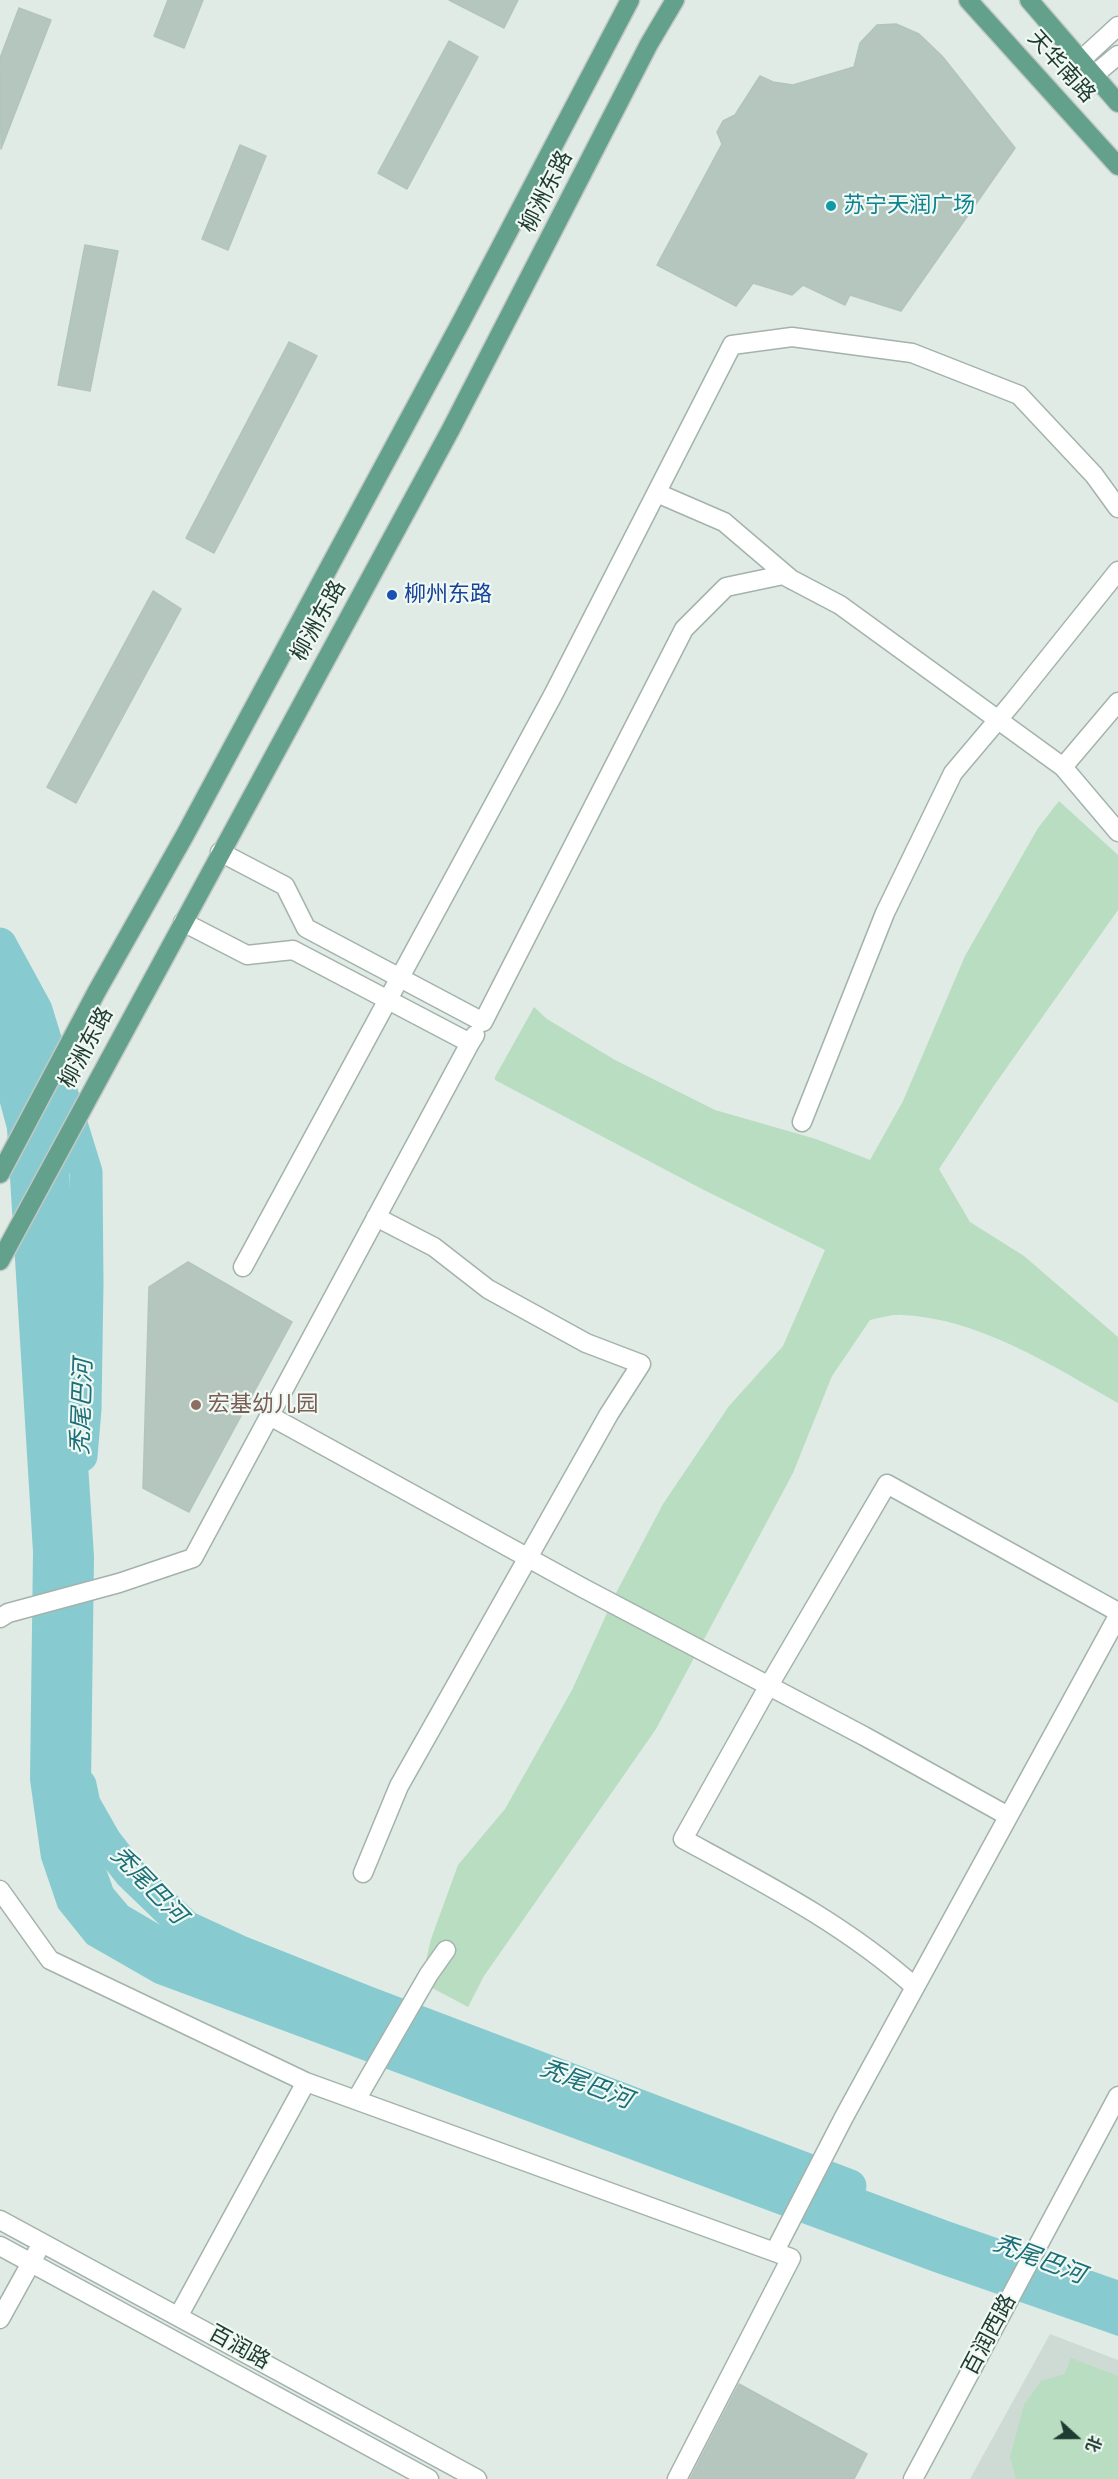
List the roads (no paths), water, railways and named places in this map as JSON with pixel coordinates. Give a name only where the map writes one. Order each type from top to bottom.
[{"type":"main road","points":[[572,112],[630,0]]},
{"type":"main road","points":[[572,112],[638,0]]},
{"type":"main road","name":"柳洲东路","points":[[0,1262],[451,429],[649,44],[675,0]]},
{"type":"main road","points":[[649,44],[686,0]]},
{"type":"main road","name":"天华南路","points":[[1029,0],[1118,103]]},
{"type":"main road","name":"天华南路","points":[[969,1],[1118,166]]},
{"type":"main road","name":"柳洲东路","points":[[0,1174],[572,112]]},
{"type":"street","points":[[1081,60],[1118,26]]},
{"type":"street","points":[[1094,75],[1118,55]]},
{"type":"street","points":[[243,1267],[553,695],[732,345],[792,337],[912,353],[1019,395],[1094,475],[1118,508]]},
{"type":"street","points":[[657,493],[724,522],[793,581]]},
{"type":"street","points":[[802,1122],[885,913],[953,773],[1118,571]]},
{"type":"street","points":[[4,1616],[119,1583],[193,1558],[483,1022],[684,629],[726,587],[783,575],[840,605],[1063,767],[1118,832]]},
{"type":"street","points":[[1063,767],[1118,702]]},
{"type":"street","points":[[220,852],[285,886],[306,928],[483,1022]]},
{"type":"street","points":[[183,922],[247,955],[293,950],[470,1043]]},
{"type":"street","points":[[363,1873],[399,1786],[609,1414],[641,1364],[586,1343],[488,1289],[434,1247],[376,1217]]},
{"type":"street","points":[[270,1416],[528,1558],[1008,1816]]},
{"type":"street","points":[[779,2243],[844,2117],[915,1987],[1118,1614],[887,1484],[768,1687],[683,1839],[775,1888],[829,1921],[889,1964],[915,1987]]},
{"type":"street","points":[[0,1890],[50,1960],[306,2082],[779,2243],[791,2258],[677,2479]]},
{"type":"street","points":[[356,2100],[429,1974],[446,1950]]},
{"type":"street","points":[[178,2315],[306,2082]]},
{"type":"street","name":"百润西路","points":[[913,2479],[1118,2096]]},
{"type":"street","name":"百润路","points":[[0,2220],[477,2479]]},
{"type":"street","points":[[0,2319],[42,2243]]},
{"type":"street","name":"百润路","points":[[0,2246],[429,2479]]},
{"type":"water","points":[[0,953],[36,1011],[66,1127],[94,1556],[91,1783],[100,1852],[113,1888],[128,1906],[179,1936],[951,2222],[1118,2280],[1118,2336],[934,2272],[155,1983],[87,1944],[58,1908],[41,1858],[30,1780],[33,1552],[7,1129],[0,1103]]},
{"type":"waterway","name":"秃尾巴河","points":[[0,944],[36,1010],[86,1172],[85,1409],[81,1456]]},
{"type":"waterway","name":"秃尾巴河","points":[[80,1785],[84,1804],[105,1841],[130,1873],[186,1927],[238,1951],[366,2002],[850,2186]]},
{"type":"place","name":"苏宁天润广场","points":[[831,206]]},
{"type":"place","name":"柳州东路","points":[[392,595]]},
{"type":"place","name":"宏基幼儿园","points":[[196,1405]]}]
